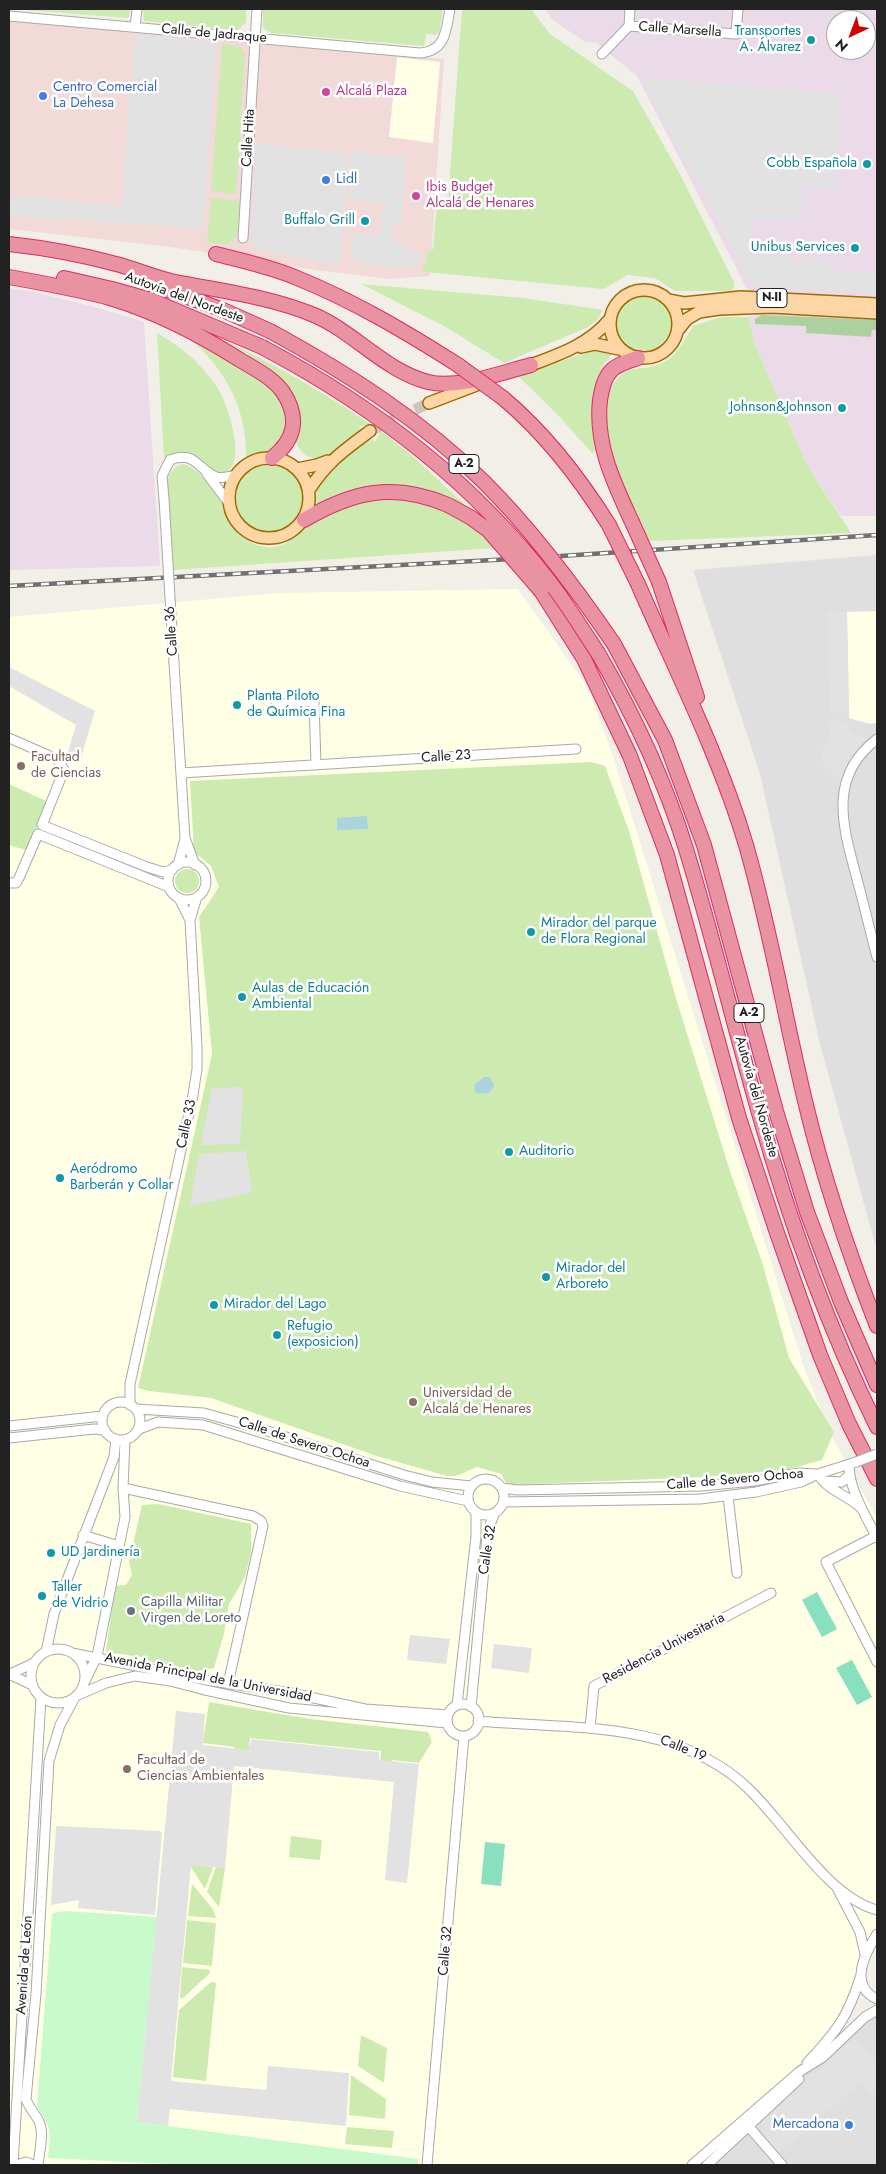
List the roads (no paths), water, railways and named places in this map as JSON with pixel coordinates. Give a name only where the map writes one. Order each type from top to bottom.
[{"type":"highway","points":[[9,244],[45,248],[119,265],[169,280],[267,299],[315,315],[343,330],[396,368],[429,382],[453,384],[531,365]]},
{"type":"highway","name":"Autovía del Nordeste","points":[[9,252],[44,257],[117,273],[158,285],[270,331],[322,359],[371,390],[429,434],[483,482],[564,572],[614,644],[665,740],[704,845],[776,1111],[807,1212],[841,1302]]},
{"type":"highway","points":[[216,254],[294,277],[344,298],[404,331],[458,365],[503,398],[555,448],[588,490],[608,524],[638,584],[721,773],[741,830]]},
{"type":"highway","name":"Autovía del Nordeste","points":[[9,269],[112,288],[151,300],[262,347],[313,374],[417,446],[470,494],[516,542],[549,581],[590,656],[648,747],[686,848],[759,1114],[787,1205],[825,1309],[877,1427]]},
{"type":"highway","points":[[9,277],[109,298],[147,311],[208,339],[264,375],[282,391],[292,410],[294,428],[290,440],[272,458]]},
{"type":"highway","points":[[638,358],[624,362],[612,369],[606,378],[602,388],[598,416],[602,443],[608,467],[659,582],[695,692],[734,791],[741,830],[763,914],[806,1107],[849,1255],[877,1326]]},
{"type":"highway","points":[[304,520],[340,500],[377,493],[401,492],[448,505],[488,530],[541,591],[590,656],[686,848]]},
{"type":"highway","points":[[590,656],[667,855],[740,1118],[776,1230],[820,1355],[849,1424],[877,1479]]},
{"type":"highway","points":[[841,1302],[877,1371]]},
{"type":"highway","name":"A-2","points":[[841,1302],[877,1385]]},
{"type":"main road","points":[[429,403],[574,348],[595,344],[619,349],[628,355],[638,358],[654,357],[668,349],[674,340],[678,330],[676,314],[668,300],[662,295],[649,290],[634,291],[621,298],[615,304],[609,320],[601,330],[574,348]]},
{"type":"main road","name":"N-II","points":[[668,300],[684,303],[741,298],[877,304]]},
{"type":"main road","name":"N-II","points":[[678,330],[687,319],[699,312],[719,309],[772,307],[877,313]]},
{"type":"main road","points":[[609,320],[611,335],[619,349]]},
{"type":"main road","points":[[309,490],[332,459],[370,431]]},
{"type":"main road","points":[[272,458],[281,460],[296,468],[304,478],[309,490],[310,500],[304,520],[296,529],[285,536],[273,539],[260,538],[239,526],[232,515],[229,503],[229,493],[236,475],[250,463],[260,459],[272,458]]},
{"type":"main road","points":[[296,468],[318,465],[332,459]]},
{"type":"street","points":[[135,27],[137,9]]},
{"type":"street","name":"Calle Hita","points":[[243,238],[257,9]]},
{"type":"street","name":"Calle de Jadraque","points":[[9,16],[420,53],[428,52],[440,44],[446,29],[450,9]]},
{"type":"street","points":[[602,54],[629,26],[630,9]]},
{"type":"street","name":"Calle Marsella","points":[[629,26],[736,34],[738,9]]},
{"type":"street","name":"Calle 36","points":[[196,865],[185,838],[162,476],[170,460],[178,456],[190,457],[217,477],[236,475]]},
{"type":"street","name":"Calle 36","points":[[201,466],[229,503]]},
{"type":"street","points":[[276,704],[314,701],[316,765]]},
{"type":"street","points":[[9,738],[56,759],[64,770],[19,878],[16,883],[9,883]]},
{"type":"street","points":[[877,739],[864,749],[853,765],[843,797],[843,828],[877,956]]},
{"type":"street","name":"Calle 23","points":[[181,773],[576,749]]},
{"type":"street","points":[[42,825],[163,872],[175,867],[190,863],[196,865],[203,872],[206,883],[197,897],[191,900],[179,898],[173,894],[168,881],[175,867]]},
{"type":"street","points":[[38,834],[169,887]]},
{"type":"street","name":"Calle 36","points":[[175,867],[185,838]]},
{"type":"street","name":"Calle 33","points":[[133,1407],[130,1384],[197,1069],[190,920],[197,897]]},
{"type":"street","name":"Calle 33","points":[[179,898],[190,920]]},
{"type":"street","name":"Calle 33","points":[[116,1404],[130,1384]]},
{"type":"street","points":[[9,1438],[94,1429],[105,1430],[121,1440],[131,1438],[138,1429],[139,1415],[133,1407],[116,1404],[107,1409],[103,1416],[105,1430]]},
{"type":"street","name":"Calle de Severo Ochoa","points":[[133,1407],[204,1413],[261,1429],[404,1475],[432,1482],[471,1486]]},
{"type":"street","points":[[9,1426],[103,1416]]},
{"type":"street","name":"Calle de Severo Ochoa","points":[[138,1429],[158,1422],[188,1423],[219,1429],[400,1486],[468,1501]]},
{"type":"street","points":[[46,1652],[54,1614],[121,1440]]},
{"type":"street","name":"Avenida Principal de la Universidad","points":[[121,1440],[125,1517],[97,1656],[138,1667],[228,1684],[291,1693],[365,1709],[447,1719]]},
{"type":"street","name":"Calle de Severo Ochoa","points":[[504,1502],[700,1499],[728,1496],[820,1477],[877,1454]]},
{"type":"street","points":[[852,1463],[849,1475],[862,1508],[877,1537],[826,1562],[877,1662]]},
{"type":"street","name":"Calle de Severo Ochoa","points":[[502,1488],[517,1490],[701,1486],[754,1481],[799,1473],[842,1482],[849,1475]]},
{"type":"street","points":[[820,1477],[850,1497],[862,1508]]},
{"type":"street","points":[[486,1478],[496,1481],[502,1488],[504,1502],[495,1513],[485,1515],[476,1512],[468,1501],[471,1486],[480,1479],[486,1478]]},
{"type":"street","points":[[123,1488],[253,1516],[261,1521],[263,1526],[228,1684]]},
{"type":"street","points":[[728,1496],[737,1573]]},
{"type":"street","name":"Calle 32","points":[[457,1705],[476,1536],[476,1512]]},
{"type":"street","name":"Calle 32","points":[[471,1707],[487,1537],[495,1513]]},
{"type":"street","points":[[83,1535],[119,1546]]},
{"type":"street","name":"Residencia Univesitaria","points":[[590,1728],[594,1686],[771,1593]]},
{"type":"street","points":[[9,1674],[34,1663],[46,1652],[55,1649],[97,1656],[86,1681],[76,1697],[58,1704],[41,1698],[32,1685],[31,1678],[34,1663]]},
{"type":"street","points":[[72,1652],[83,1665],[86,1681]]},
{"type":"street","points":[[9,1674],[32,1685]]},
{"type":"street","name":"Avenida Principal de la Universidad","points":[[76,1697],[106,1683],[135,1676],[170,1681],[289,1708],[447,1719]]},
{"type":"street","name":"Avenida de León","points":[[38,2165],[40,2123],[29,2108],[26,2099],[33,2028],[49,1761],[60,1725],[76,1697]]},
{"type":"street","name":"Avenida de León","points":[[13,2165],[14,2122],[30,1898],[41,1698]]},
{"type":"street","points":[[457,1705],[471,1707],[476,1713],[478,1721],[476,1730],[464,1736],[452,1733],[447,1719],[457,1705]]},
{"type":"street","name":"Calle 19","points":[[478,1721],[638,1733],[673,1744],[710,1760],[740,1781],[765,1805],[835,1886],[860,1932],[865,1954]]},
{"type":"street","name":"Calle 32","points":[[427,2165],[464,1736]]},
{"type":"street","name":"Calle 19","points":[[835,1886],[859,1903],[877,1910]]},
{"type":"street","name":"Avenida de León","points":[[30,1898],[42,1889]]},
{"type":"street","name":"Avenida de León","points":[[30,1898],[41,1903]]},
{"type":"street","points":[[692,2165],[799,2072],[836,2032],[852,2003],[861,1975],[865,1954],[877,1934]]},
{"type":"street","points":[[861,1975],[863,1986],[871,1996],[877,1999]]},
{"type":"street","points":[[707,2165],[865,2017],[877,2010]]},
{"type":"street","points":[[799,2072],[823,2057]]},
{"type":"street","points":[[14,2122],[20,2116],[28,2114],[35,2117]]},
{"type":"street","points":[[749,2127],[782,2165]]},
{"type":"street","points":[[17,2165],[26,2162],[33,2165]]},
{"type":"water","points":[[367,816],[368,829],[337,830],[337,818]]},
{"type":"water","points":[[484,1077],[490,1077],[494,1086],[489,1093],[478,1094],[475,1092],[474,1085]]},
{"type":"tunnel","points":[[370,431],[429,403]]},
{"type":"railway","points":[[9,586],[531,558],[877,535]]},
{"type":"place","name":"Transportes A. Álvarez","points":[[811,40]]},
{"type":"place","name":"Alcalá Plaza","points":[[326,92]]},
{"type":"place","name":"Centro Comercial La Dehesa","points":[[43,96]]},
{"type":"place","name":"Cobb Española","points":[[867,164]]},
{"type":"place","name":"Lidl","points":[[326,180]]},
{"type":"place","name":"Ibis Budget Alcalá de Henares","points":[[416,196]]},
{"type":"place","name":"Buffalo Grill","points":[[365,221]]},
{"type":"place","name":"Unibus Services","points":[[855,248]]},
{"type":"place","name":"Johnson&Johnson","points":[[842,408]]},
{"type":"place","name":"Planta Piloto de Química Fina","points":[[237,705]]},
{"type":"place","name":"Facultad de Ciencias","points":[[21,766]]},
{"type":"place","name":"Mirador del parque de Flora Regional","points":[[531,932]]},
{"type":"place","name":"Aulas de Educación Ambiental","points":[[242,997]]},
{"type":"place","name":"Auditorio","points":[[509,1152]]},
{"type":"place","name":"Aeródromo Barberán y Collar","points":[[60,1178]]},
{"type":"place","name":"Mirador del Arboreto","points":[[546,1277]]},
{"type":"place","name":"Mirador del Lago","points":[[214,1305]]},
{"type":"place","name":"Refugio (exposicion)","points":[[277,1335]]},
{"type":"place","name":"Universidad de Alcalá de Henares","points":[[413,1402]]},
{"type":"place","name":"UD Jardinería","points":[[51,1553]]},
{"type":"place","name":"Taller de Vidrio","points":[[42,1596]]},
{"type":"place","name":"Capilla Militar Virgen de Loreto","points":[[131,1611]]},
{"type":"place","name":"Facultad de Ciencias Ambientales","points":[[127,1769]]},
{"type":"place","name":"Mercadona","points":[[849,2125]]}]
